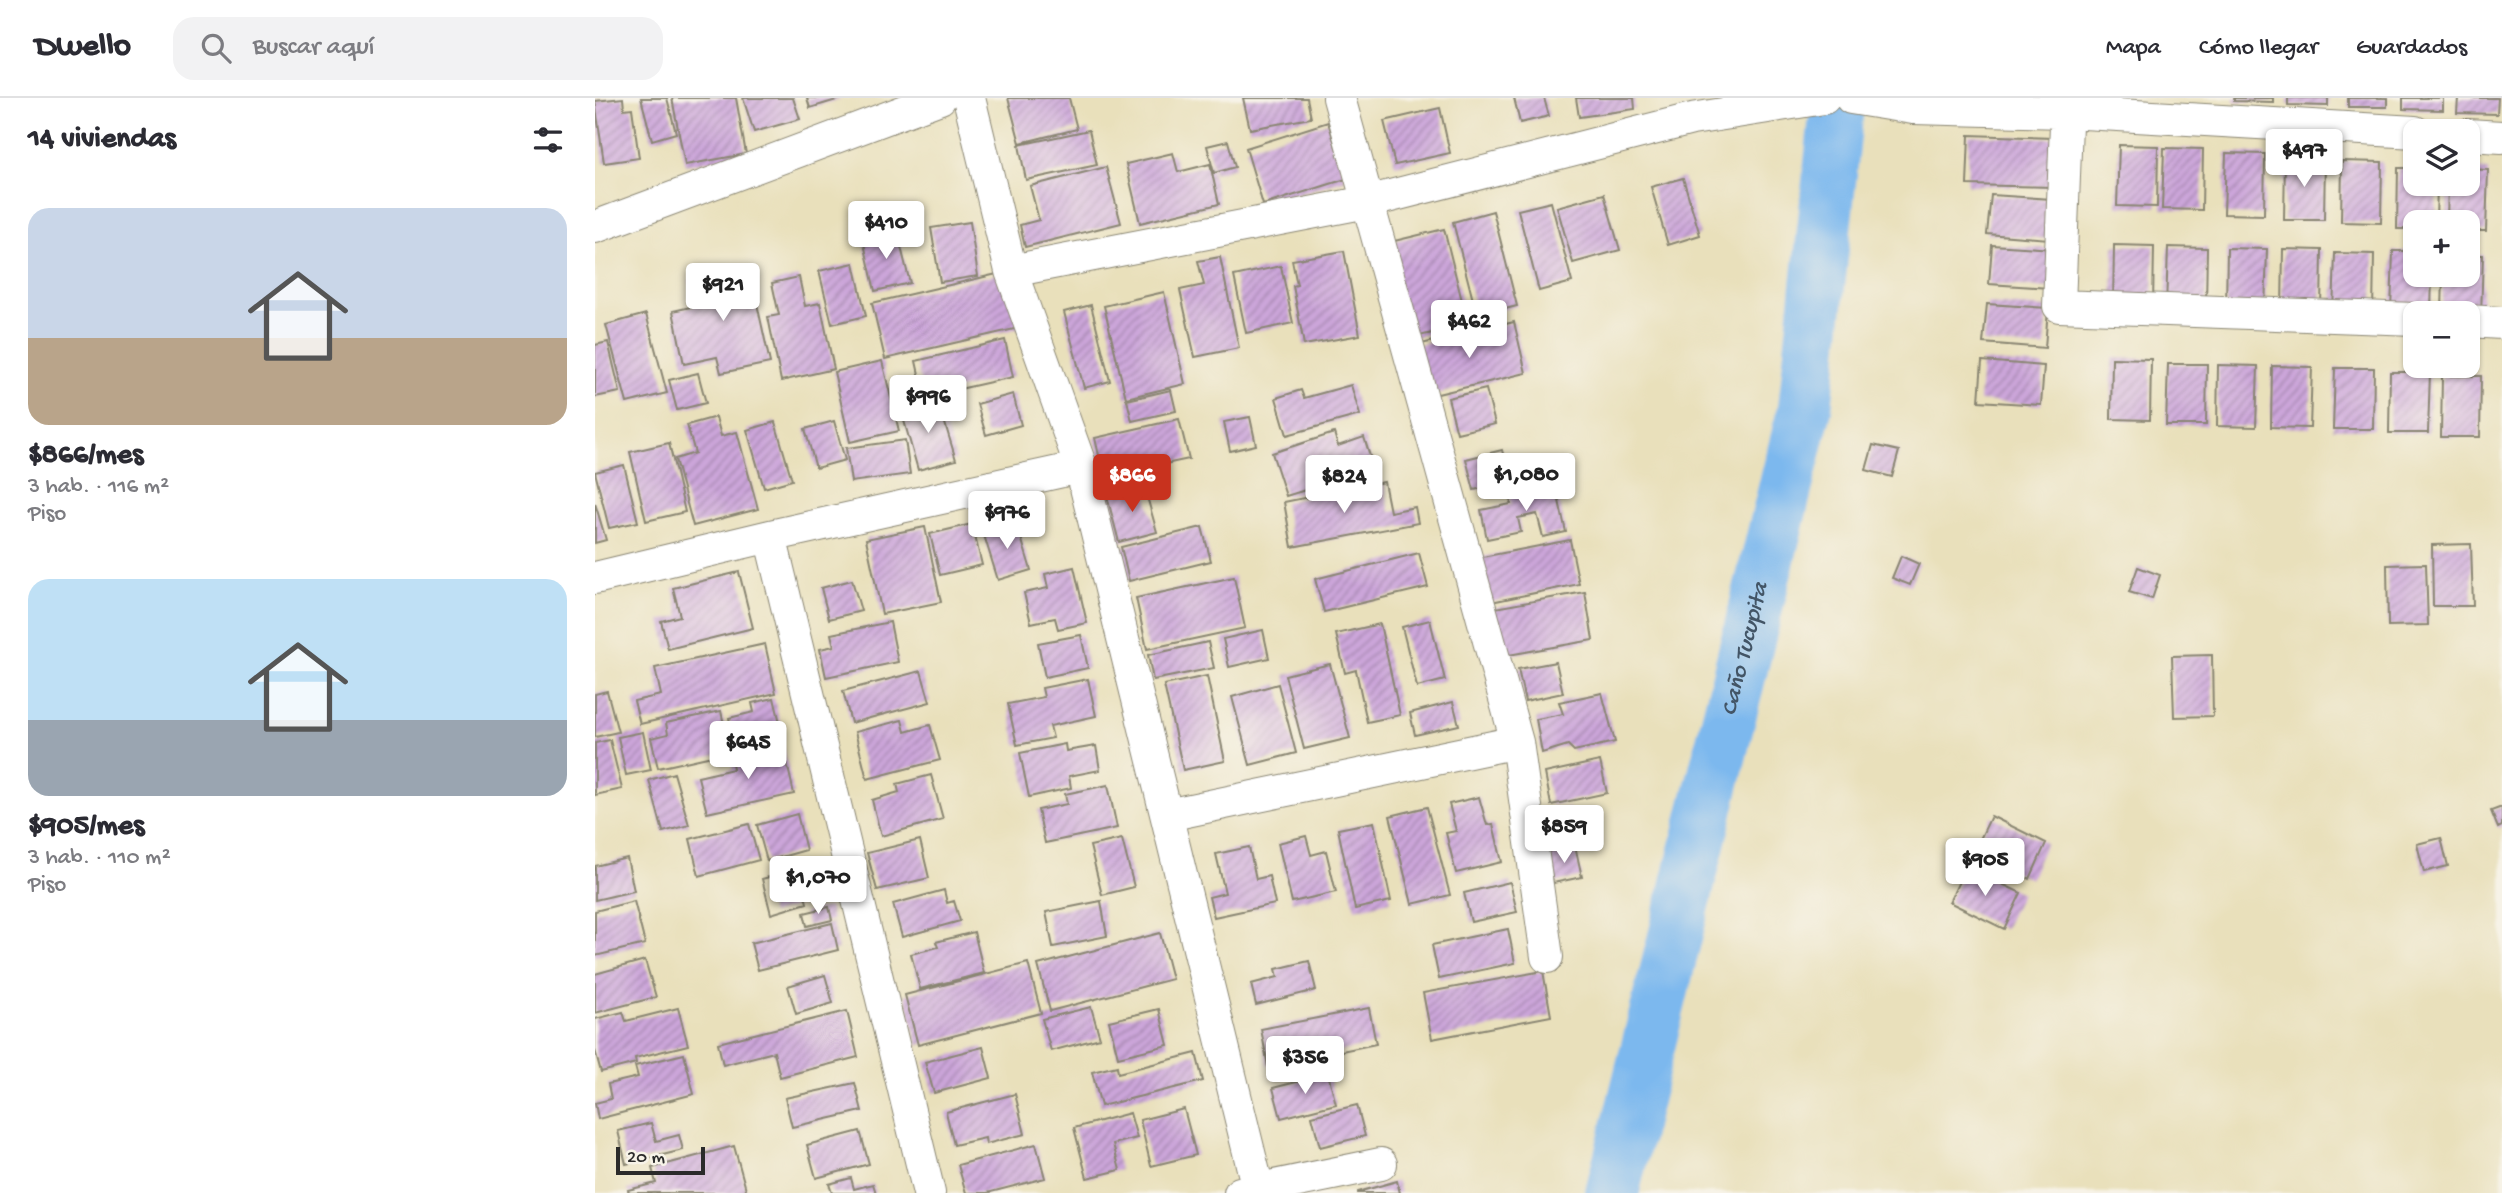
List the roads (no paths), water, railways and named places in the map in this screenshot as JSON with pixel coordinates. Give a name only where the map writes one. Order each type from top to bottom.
[{"type":"street","points":[[595,227],[940,98]]},
{"type":"street","points":[[969,98],[1011,271],[1081,467],[1167,815],[1248,1191],[1381,1164]]},
{"type":"street","points":[[1339,98],[1517,741],[1547,957]]},
{"type":"street","points":[[1011,271],[1367,202],[1692,119],[1824,98]]},
{"type":"street","points":[[1851,98],[1913,108],[2066,105],[2403,131]]},
{"type":"street","points":[[2066,105],[2059,306],[2403,319]]},
{"type":"street","points":[[2480,136],[2502,137]]},
{"type":"street","points":[[2480,322],[2502,323]]},
{"type":"street","points":[[595,579],[771,536],[1081,467]]},
{"type":"street","points":[[771,536],[929,1193]]},
{"type":"street","points":[[1167,815],[1517,741]]},
{"type":"waterway","name":"Caño Tucupita","points":[[1612,1193],[1805,408],[1838,98]]}]
